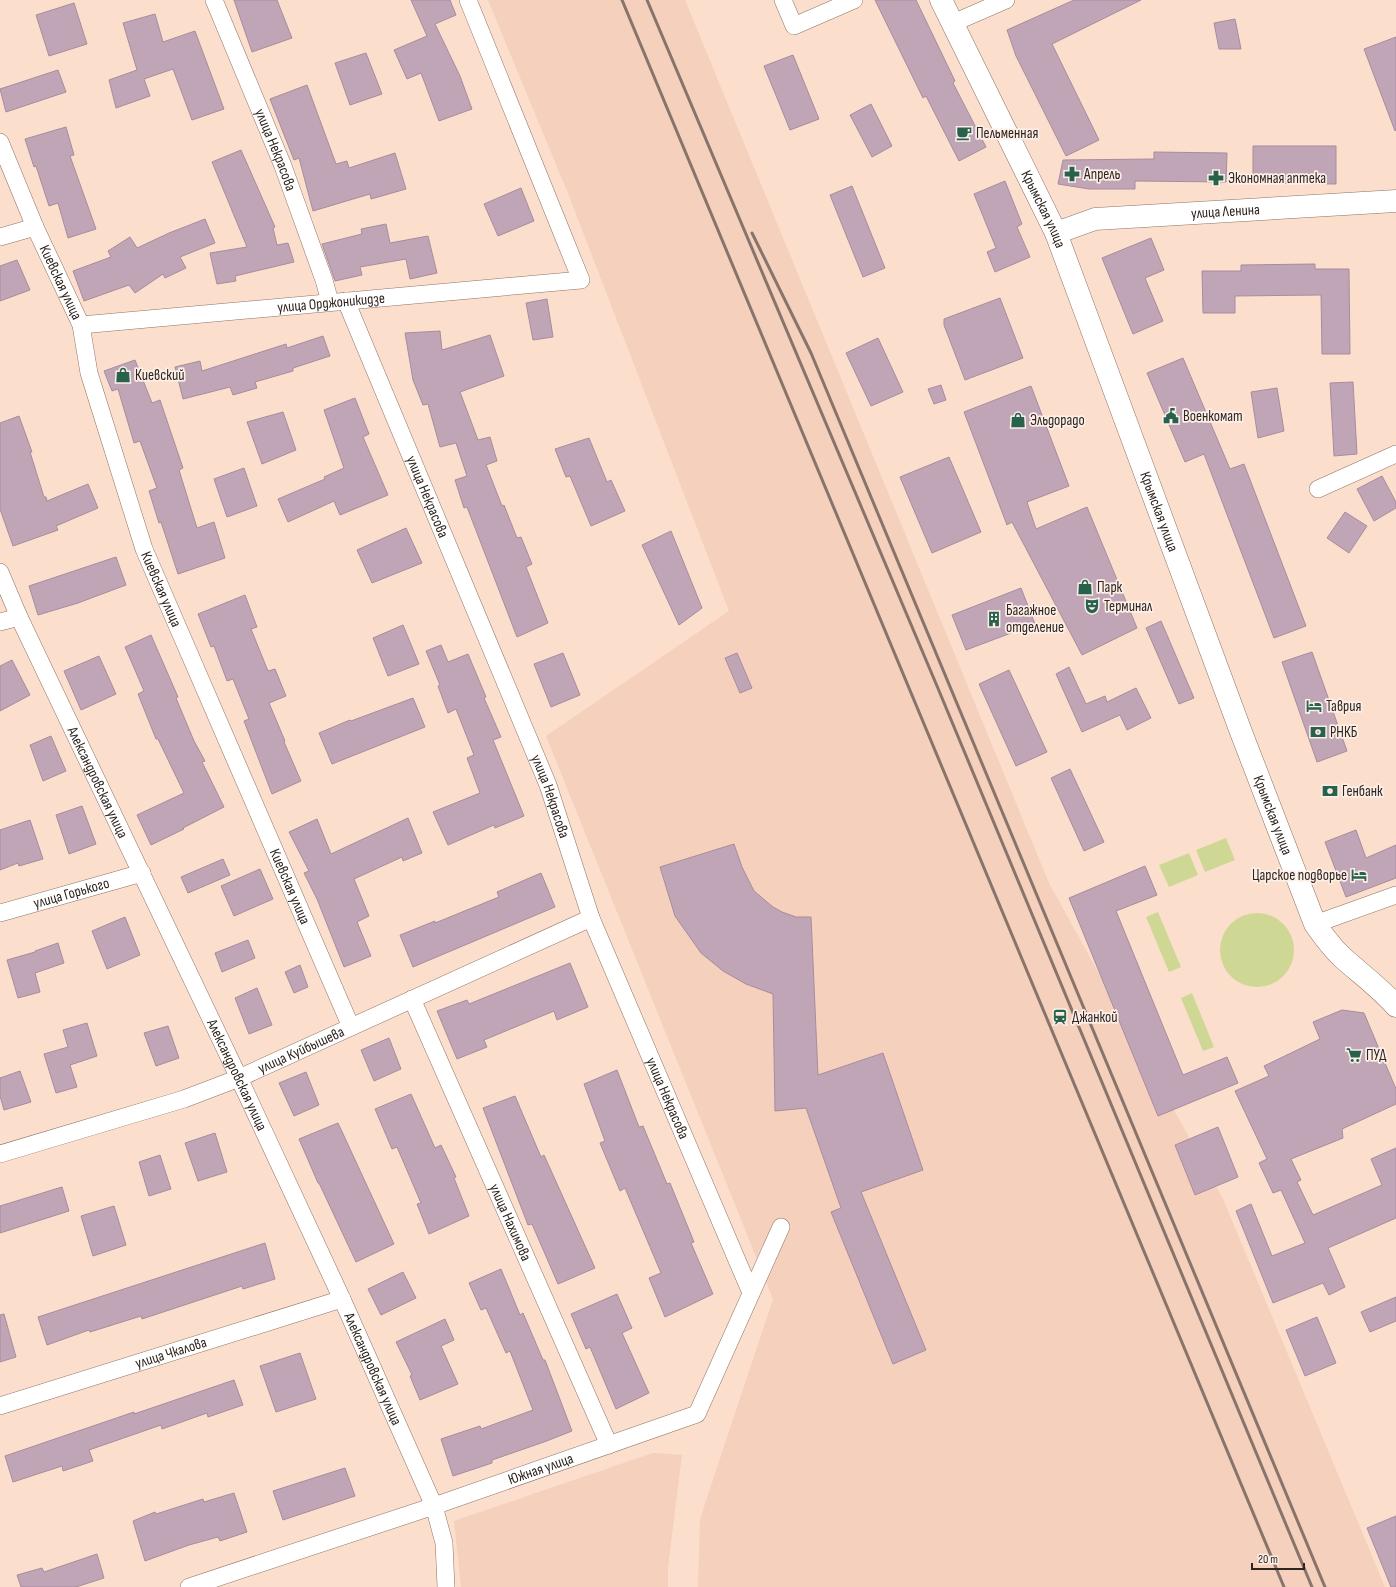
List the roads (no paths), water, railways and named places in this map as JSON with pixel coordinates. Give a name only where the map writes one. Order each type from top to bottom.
[{"type":"main road","name":"Крымская улица","points":[[941,0],[1056,233],[1238,725],[1315,924],[1326,940],[1343,958],[1387,996],[1396,1006]]},
{"type":"main road","name":"улица Ленина","points":[[1056,233],[1095,219],[1396,201]]},
{"type":"street","name":"улица Некрасова","points":[[214,0],[283,166],[324,280],[338,302],[548,785],[591,918],[751,1293]]},
{"type":"street","name":"улица Орджоникидзе","points":[[81,325],[581,280],[468,0]]},
{"type":"street","points":[[783,0],[794,26],[854,0]]},
{"type":"street","points":[[953,23],[1006,0]]},
{"type":"street","name":"Киевская улица","points":[[0,142],[35,227],[81,325],[89,373],[144,550],[351,1027]]},
{"type":"street","points":[[0,237],[35,227]]},
{"type":"street","points":[[1318,490],[1396,454]]},
{"type":"street","name":"Александровская улица","points":[[0,572],[19,617],[239,1078],[342,1300],[434,1506],[444,1543],[446,1587]]},
{"type":"street","points":[[0,622],[19,617]]},
{"type":"street","name":"улица Горького","points":[[0,913],[142,873]]},
{"type":"street","points":[[1315,924],[1396,895]]},
{"type":"street","name":"улица Куйбышева","points":[[0,1154],[184,1099],[239,1078],[591,918]]},
{"type":"street","name":"улица Нахимова","points":[[412,999],[609,1445]]},
{"type":"street","name":"Южная улица","points":[[189,1587],[434,1506],[697,1414],[781,1227]]},
{"type":"street","name":"улица Чкалова","points":[[0,1406],[342,1300]]},
{"type":"railway","points":[[622,0],[1284,1587]]},
{"type":"railway","points":[[647,0],[937,686],[1312,1587]]},
{"type":"railway","points":[[752,233],[811,353],[1325,1587]]},
{"type":"place","name":"Пельменная","points":[[964,133]]},
{"type":"place","name":"Апрель","points":[[1072,174]]},
{"type":"place","name":"Экономная аптека","points":[[1216,178]]},
{"type":"place","name":"Киевский","points":[[123,375]]},
{"type":"place","name":"Военкомат","points":[[1171,416]]},
{"type":"place","name":"Эльдорадо","points":[[1018,420]]},
{"type":"place","name":"Парк","points":[[1085,587]]},
{"type":"place","name":"Терминал","points":[[1092,606]]},
{"type":"place","name":"Багажное отделение","points":[[994,619]]},
{"type":"place","name":"Таврия","points":[[1314,706]]},
{"type":"place","name":"РНКБ","points":[[1318,732]]},
{"type":"place","name":"Генбанк","points":[[1330,791]]},
{"type":"place","name":"Царское подворье","points":[[1359,875]]},
{"type":"place","name":"Джанкой","points":[[1060,1017]]},
{"type":"place","name":"ПУД","points":[[1354,1055]]}]
